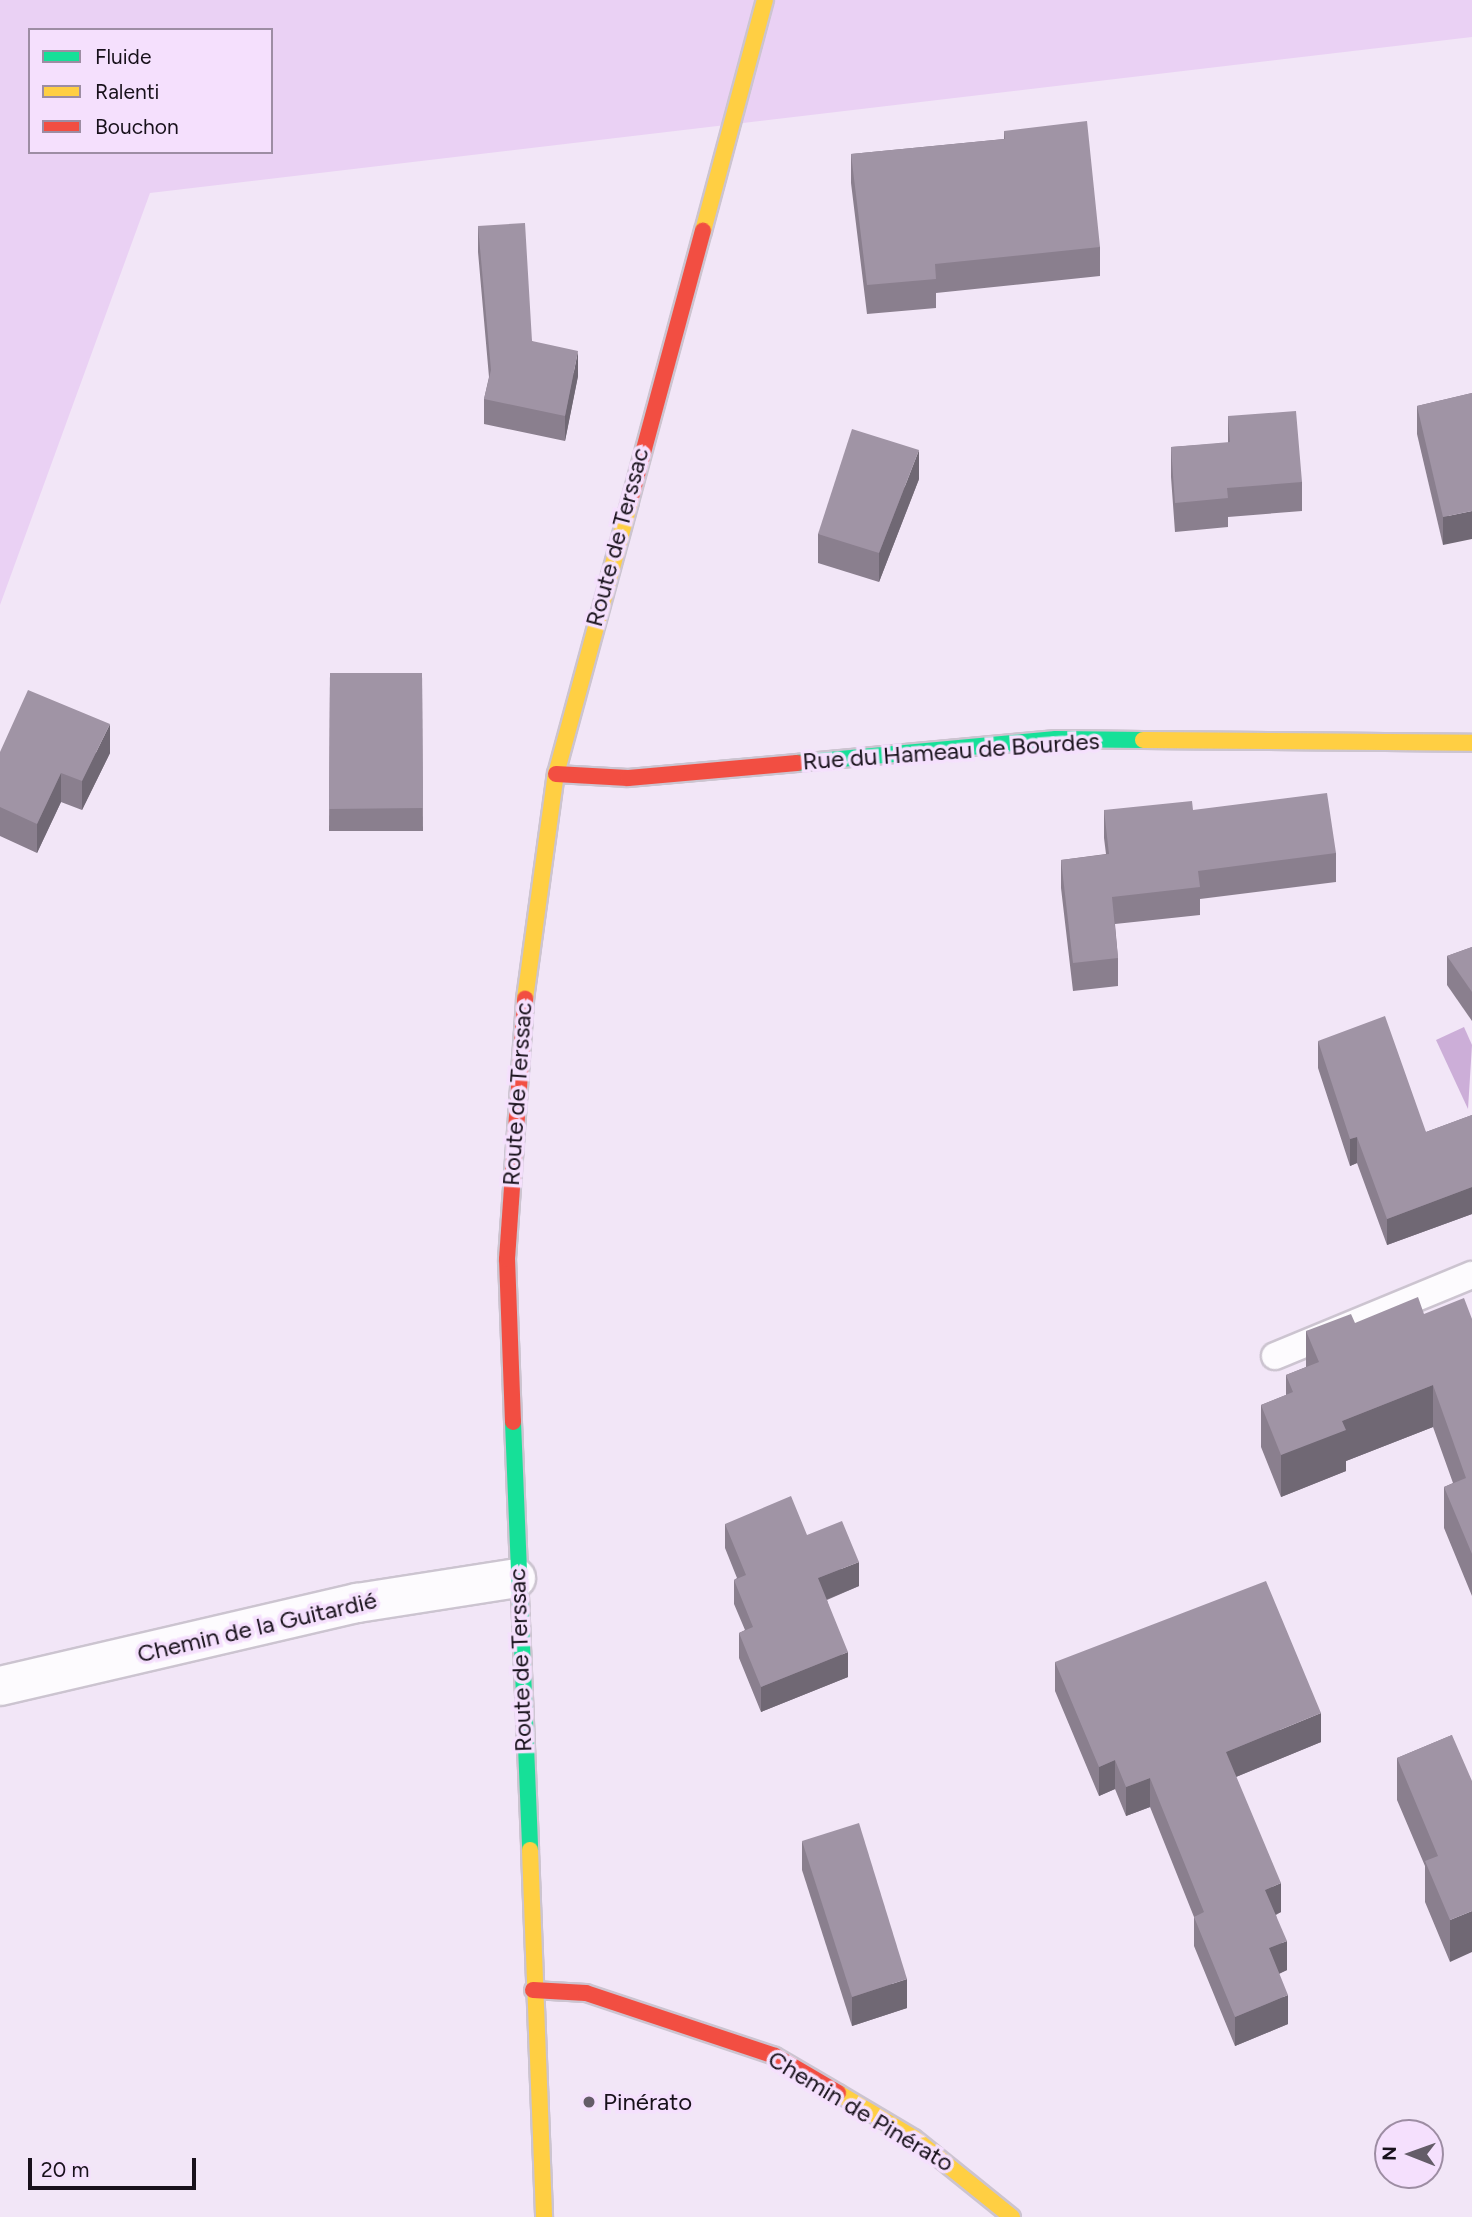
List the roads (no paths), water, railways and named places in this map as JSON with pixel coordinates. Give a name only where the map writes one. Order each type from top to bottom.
[{"type":"street","name":"Route de Terssac","points":[[544,2217],[516,1578],[507,1259],[516,1065],[556,774],[765,0]]},
{"type":"street","name":"Rue du Hameau de Bourdes","points":[[556,774],[628,778],[1056,738],[1471,746]]},
{"type":"street","name":"Chemin de la Guitardié","points":[[0,1686],[358,1603],[516,1578]]},
{"type":"street","name":"Chemin de Pinérato","points":[[533,1990],[586,1993],[775,2056],[914,2138],[1012,2217]]},
{"type":"lane","points":[[1275,1356],[1472,1275]]},
{"type":"place","name":"Pinérato","points":[[589,2102]]}]
